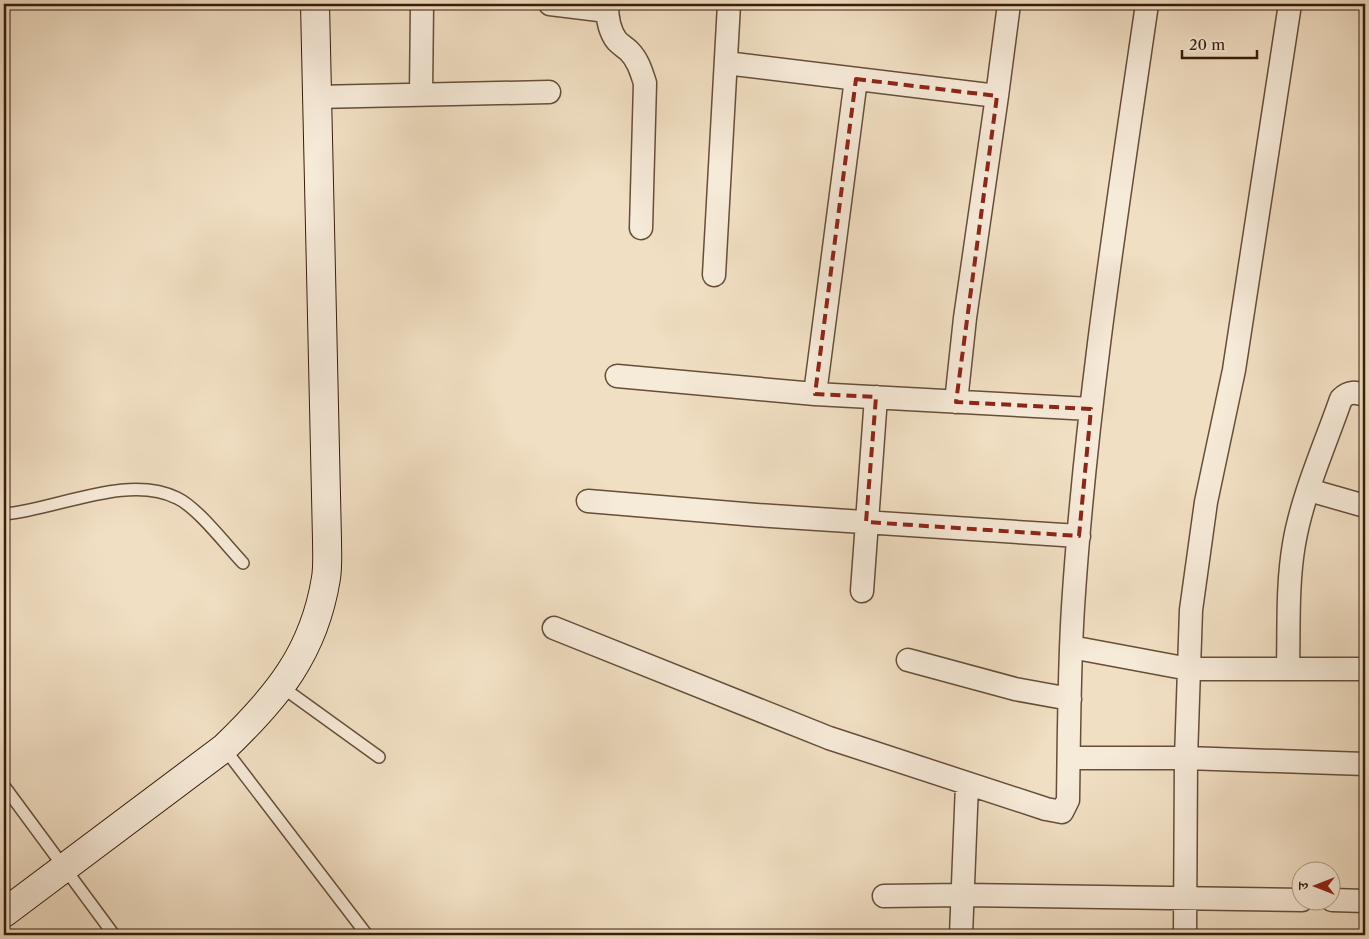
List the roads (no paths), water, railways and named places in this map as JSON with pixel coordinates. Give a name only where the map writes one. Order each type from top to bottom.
[{"type":"street","points":[[4,913],[224,748],[251,722],[282,686],[305,648],[320,607],[326,576],[327,540],[315,4]]},
{"type":"street","points":[[421,94],[422,4]]},
{"type":"street","points":[[550,4],[607,7],[611,31],[618,42],[630,52],[640,67],[645,83],[641,228]]},
{"type":"street","points":[[714,275],[729,4]]},
{"type":"street","points":[[956,402],[1009,4]]},
{"type":"street","points":[[554,628],[829,738],[967,784],[1046,809],[1062,812],[1068,800],[1073,608],[1091,408],[1105,294],[1147,4]]},
{"type":"street","points":[[1185,935],[1186,758],[1192,610],[1206,502],[1234,370],[1290,4]]},
{"type":"street","points":[[726,63],[997,96]]},
{"type":"street","points":[[815,394],[856,79]]},
{"type":"street","points":[[316,97],[549,92]]},
{"type":"street","points":[[617,376],[815,394],[1091,408]]},
{"type":"street","points":[[1288,669],[1290,591],[1294,543],[1309,490],[1341,399],[1346,394],[1354,392],[1365,394]]},
{"type":"street","points":[[862,591],[876,397]]},
{"type":"street","points":[[1309,490],[1365,506]]},
{"type":"street","points":[[588,502],[1079,536]]},
{"type":"street","points":[[1071,647],[1189,669],[1365,669]]},
{"type":"street","points":[[908,660],[1007,687],[1070,698]]},
{"type":"street","points":[[1069,758],[1186,758],[1365,764]]},
{"type":"street","points":[[960,935],[967,784]]},
{"type":"street","points":[[884,896],[962,895],[1292,900]]},
{"type":"street","points":[[1342,900],[1365,901]]},
{"type":"lane","points":[[4,514],[110,492],[132,490],[162,492],[178,498],[192,508],[243,562]]},
{"type":"lane","points":[[282,686],[379,757]]},
{"type":"lane","points":[[224,748],[367,935]]},
{"type":"lane","points":[[4,786],[114,935]]}]
